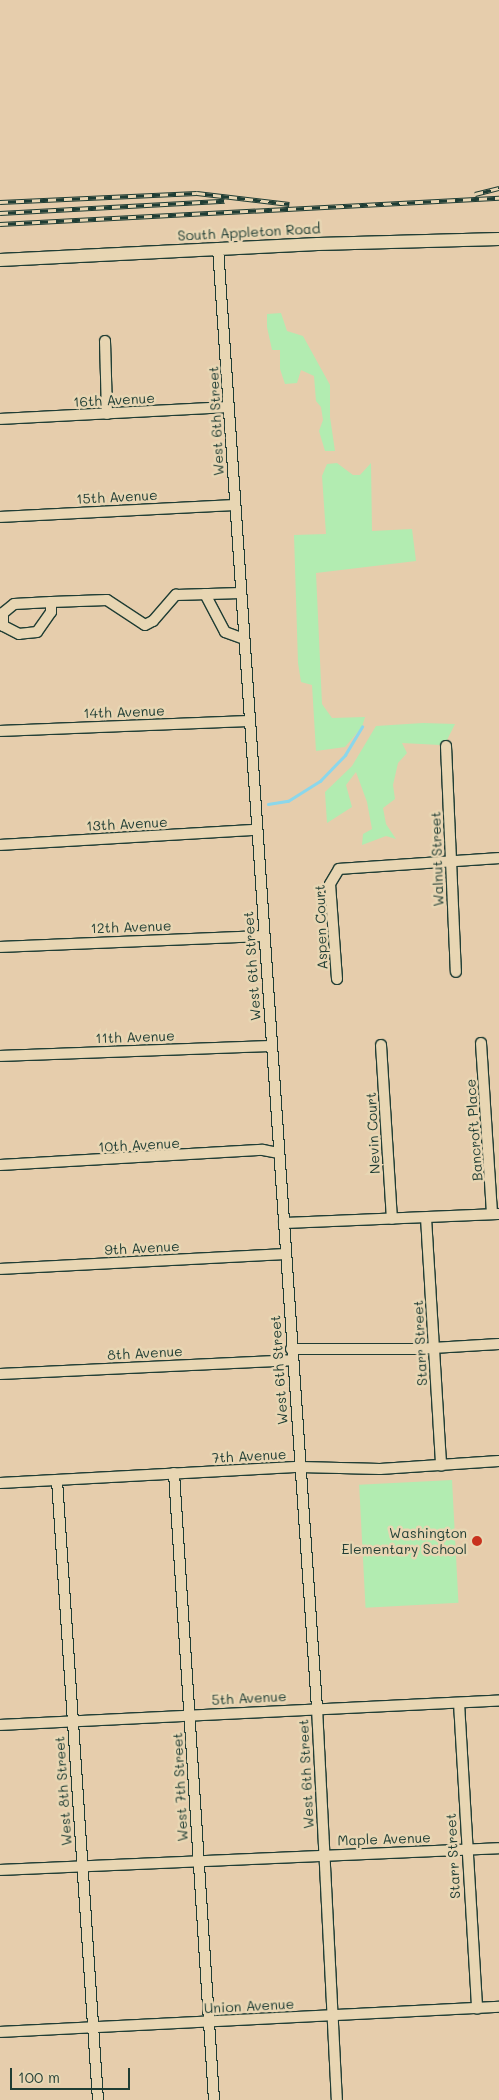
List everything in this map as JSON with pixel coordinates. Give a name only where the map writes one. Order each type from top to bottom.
[{"type":"main road","name":"South Appleton Road","points":[[0,260],[218,248],[499,238]]},
{"type":"street","name":"West 6th Street","points":[[218,248],[316,1708],[337,2100]]},
{"type":"street","points":[[105,341],[108,414]]},
{"type":"street","name":"16th Avenue","points":[[0,419],[229,407]]},
{"type":"street","name":"15th Avenue","points":[[0,517],[234,505]]},
{"type":"street","points":[[51,602],[51,612],[37,632],[19,634],[3,626],[3,613],[10,606],[51,602],[107,600],[145,625],[153,621],[176,595],[241,593]]},
{"type":"street","points":[[205,594],[225,632],[244,638]]},
{"type":"street","name":"14th Avenue","points":[[0,730],[250,721]]},
{"type":"street","name":"Walnut Street","points":[[446,746],[456,972]]},
{"type":"street","name":"13th Avenue","points":[[0,845],[256,830]]},
{"type":"street","points":[[450,860],[499,858]]},
{"type":"street","name":"Aspen Court","points":[[337,980],[330,884],[335,873],[342,868],[450,860]]},
{"type":"street","name":"12th Avenue","points":[[0,947],[264,936]]},
{"type":"street","name":"Bancroft Place","points":[[481,1043],[496,1214]]},
{"type":"street","name":"Nevin Court","points":[[381,1045],[392,1220]]},
{"type":"street","name":"11th Avenue","points":[[0,1056],[272,1046]]},
{"type":"street","name":"10th Avenue","points":[[0,1165],[263,1150],[278,1153]]},
{"type":"street","points":[[284,1223],[392,1220],[496,1214]]},
{"type":"street","name":"Starr Street","points":[[426,1218],[441,1466]]},
{"type":"street","name":"9th Avenue","points":[[0,1269],[286,1254]]},
{"type":"street","points":[[291,1349],[434,1348],[499,1344]]},
{"type":"street","name":"8th Avenue","points":[[0,1374],[292,1360]]},
{"type":"street","name":"7th Avenue","points":[[0,1483],[300,1467],[380,1469],[499,1461]]},
{"type":"street","name":"West 7th Street","points":[[174,1473],[214,2100]]},
{"type":"street","name":"West 8th Street","points":[[57,1480],[98,2100]]},
{"type":"street","name":"5th Avenue","points":[[0,1725],[316,1708],[499,1701]]},
{"type":"street","name":"Starr Street","points":[[459,1703],[466,1849],[477,2008]]},
{"type":"street","name":"Maple Avenue","points":[[0,1870],[499,1848]]},
{"type":"street","name":"Union Avenue","points":[[0,2032],[499,2007]]},
{"type":"green space","points":[[281,313],[287,331],[303,336],[330,385],[330,417],[335,451],[325,451],[319,431],[323,420],[321,407],[316,401],[314,376],[301,370],[297,383],[285,384],[280,369],[280,350],[272,350],[267,327],[267,314]]},
{"type":"green space","points":[[337,463],[353,475],[360,475],[371,463],[372,531],[412,529],[416,561],[316,573],[322,704],[332,718],[365,717],[362,727],[345,747],[316,751],[312,685],[301,682],[298,663],[294,535],[326,534],[322,476],[327,464]]},
{"type":"green space","points":[[423,723],[455,724],[447,740],[440,745],[402,743],[407,753],[398,763],[393,785],[395,799],[383,808],[386,824],[396,839],[386,836],[362,845],[363,834],[372,829],[367,802],[356,772],[346,785],[352,807],[327,823],[325,792],[352,766],[376,726]]},
{"type":"green space","points":[[452,1480],[458,1603],[366,1608],[359,1485]]},
{"type":"waterway","points":[[268,804],[288,801],[320,781],[345,755],[362,727]]},
{"type":"railway","points":[[475,194],[499,188]]},
{"type":"railway","points":[[0,202],[197,193],[289,204]]},
{"type":"railway","points":[[0,224],[499,198]]},
{"type":"railway","points":[[0,213],[225,201]]},
{"type":"place","name":"Washington Elementary School","points":[[477,1541]]}]
